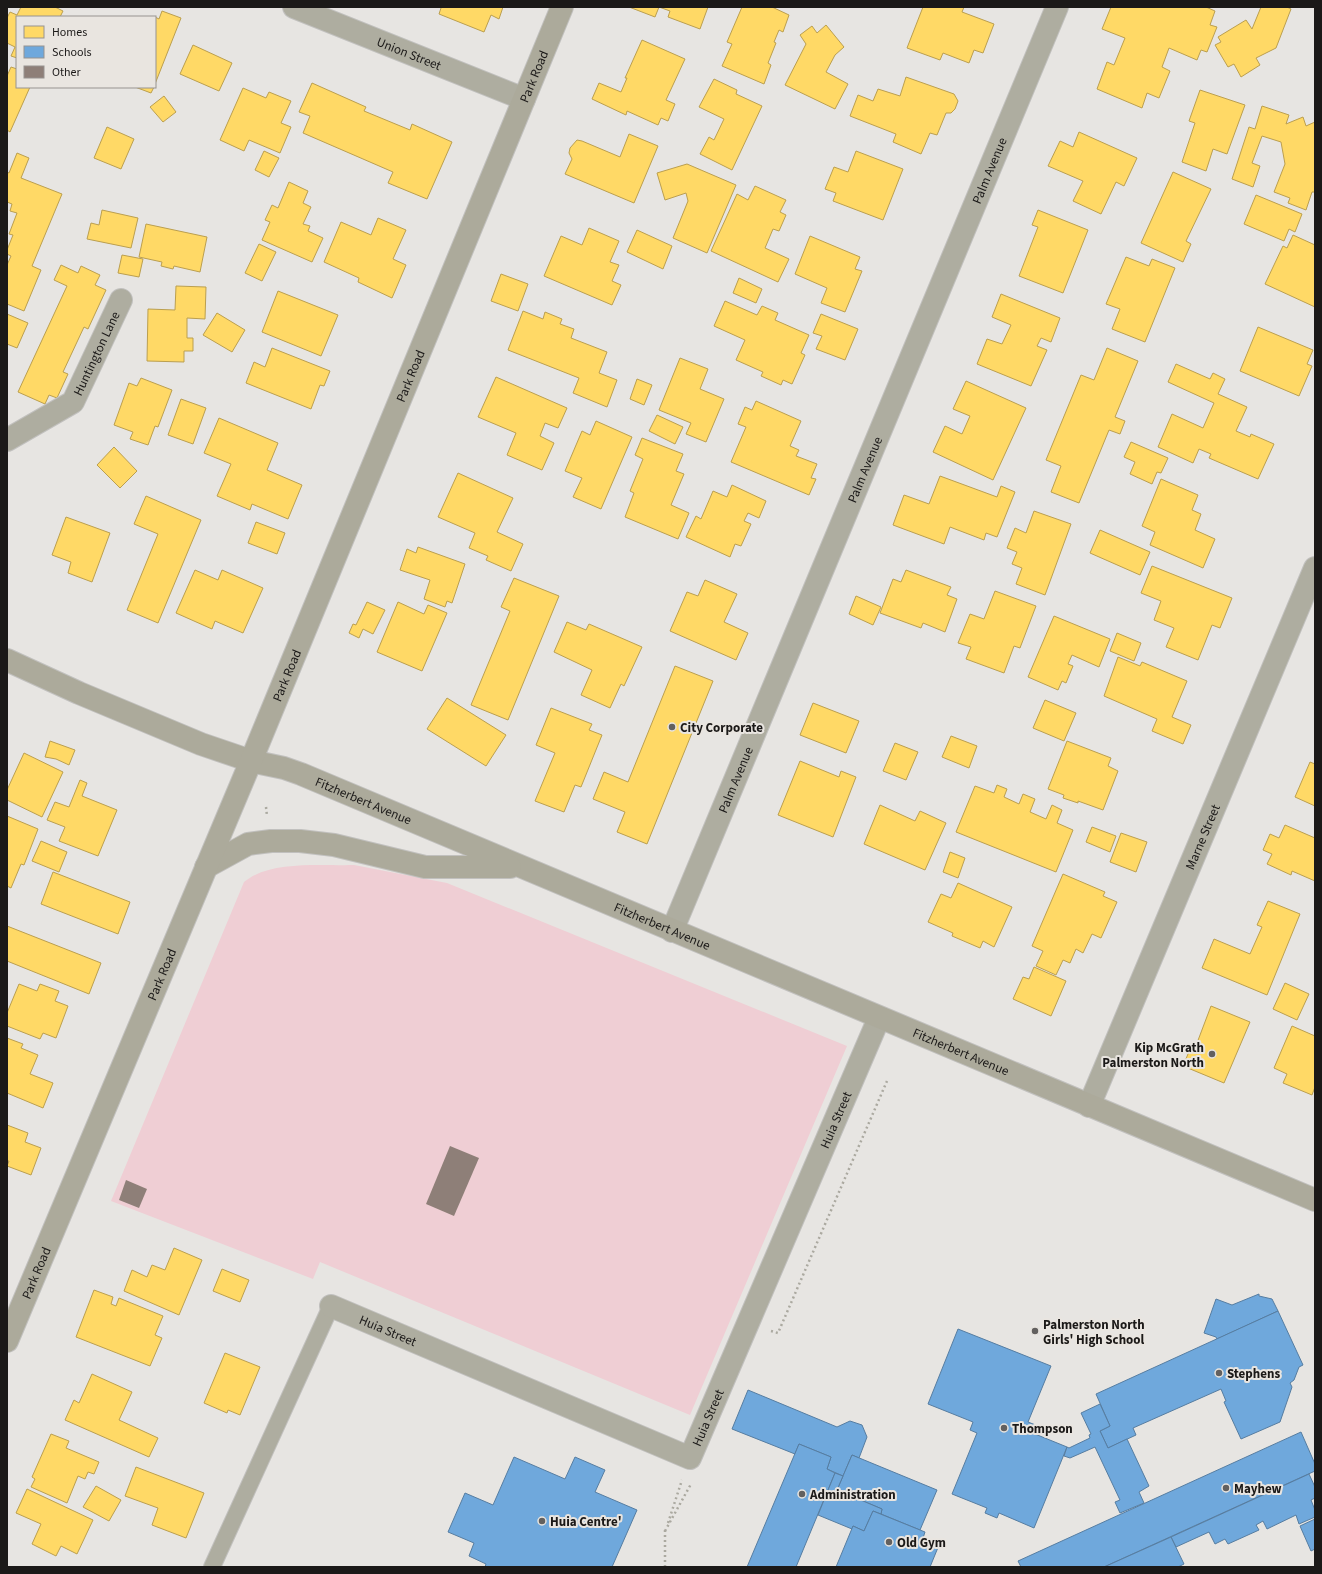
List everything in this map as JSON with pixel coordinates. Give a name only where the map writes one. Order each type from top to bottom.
[{"type":"main road","name":"Park Road","points":[[7,1341],[251,760],[562,7]]},
{"type":"main road","name":"Fitzherbert Avenue","points":[[7,660],[79,693],[194,741],[251,760],[301,774],[878,1018],[1315,1200]]},
{"type":"main road","points":[[206,867],[248,844],[271,841],[300,841],[334,845],[424,867],[521,867]]},
{"type":"street","name":"Union Street","points":[[294,7],[524,99]]},
{"type":"street","name":"Palm Avenue","points":[[672,931],[1057,7]]},
{"type":"street","name":"Huntington Lane","points":[[7,440],[73,402],[121,300]]},
{"type":"street","name":"Marne Street","points":[[1089,1106],[1315,568]]},
{"type":"street","name":"Huia Street","points":[[331,1306],[690,1458],[878,1018]]},
{"type":"lane","points":[[212,1567],[331,1306]]},
{"type":"path","points":[[665,1567],[665,1530],[690,1458]]},
{"type":"path","points":[[665,1530],[691,1483]]},
{"type":"shaded area","points":[[354,865],[447,883],[847,1046],[690,1415],[320,1262],[313,1279],[111,1201],[244,882],[255,875],[282,867]]},
{"type":"building: Homes","points":[[21,7],[55,7],[63,11],[60,16],[16,16],[16,58],[11,56],[15,47],[7,43],[7,18],[10,12],[17,15]]},
{"type":"building: Homes","points":[[440,7],[503,7],[499,19],[491,15],[484,32],[439,14]]},
{"type":"building: Homes","points":[[629,7],[659,7],[655,17]]},
{"type":"building: Homes","points":[[659,7],[708,7],[700,29],[668,17],[670,11]]},
{"type":"building: Homes","points":[[742,7],[772,7],[789,15],[783,32],[779,30],[774,42],[776,43],[768,63],[771,65],[764,84],[722,66],[732,44],[727,42]]},
{"type":"building: Homes","points":[[923,7],[964,7],[962,12],[994,24],[983,53],[974,50],[969,63],[943,53],[940,60],[907,48]]},
{"type":"building: Homes","points":[[1111,7],[1206,7],[1215,11],[1210,25],[1217,27],[1207,52],[1201,50],[1197,60],[1169,48],[1162,67],[1170,71],[1159,98],[1147,93],[1142,108],[1097,89],[1107,62],[1114,65],[1125,38],[1102,29]]},
{"type":"building: Homes","points":[[1261,7],[1287,7],[1291,9],[1276,48],[1256,58],[1260,65],[1241,77],[1234,64],[1228,67],[1215,45],[1221,42],[1218,37],[1246,20],[1252,29]]},
{"type":"building: Homes","points":[[162,11],[181,18],[156,81],[156,18],[159,19]]},
{"type":"building: Homes","points":[[826,25],[844,47],[835,55],[826,72],[848,84],[835,109],[785,85],[806,44],[800,35],[812,26],[817,33]]},
{"type":"building: Homes","points":[[642,40],[685,59],[666,100],[675,104],[668,121],[661,118],[658,125],[627,111],[626,115],[592,99],[599,83],[621,92],[627,78],[625,78]]},
{"type":"building: Homes","points":[[193,45],[232,63],[219,91],[180,74]]},
{"type":"building: Homes","points":[[11,67],[16,69],[16,88],[30,88],[10,132],[7,130],[7,76]]},
{"type":"building: Homes","points":[[906,77],[954,94],[958,101],[955,109],[951,113],[946,113],[937,135],[930,133],[921,154],[893,142],[896,134],[850,116],[858,95],[873,101],[878,89],[900,96]]},
{"type":"building: Homes","points":[[714,79],[737,90],[736,94],[762,106],[732,170],[700,154],[709,137],[714,140],[724,119],[699,107]]},
{"type":"building: Homes","points":[[312,83],[366,107],[364,111],[410,130],[412,124],[452,142],[427,199],[388,183],[393,172],[303,133],[310,116],[299,112]]},
{"type":"building: Homes","points":[[138,88],[154,88],[151,93]]},
{"type":"building: Homes","points":[[243,88],[266,98],[269,92],[291,101],[281,123],[291,127],[280,153],[249,140],[244,151],[220,140]]},
{"type":"building: Homes","points":[[1200,90],[1245,105],[1227,154],[1213,149],[1206,171],[1182,162],[1195,123],[1189,121]]},
{"type":"building: Homes","points":[[164,96],[176,112],[163,122],[150,107]]},
{"type":"building: Homes","points":[[1262,106],[1289,115],[1286,124],[1303,117],[1306,126],[1315,122],[1315,192],[1312,192],[1306,210],[1288,203],[1290,198],[1274,192],[1285,164],[1281,142],[1262,136],[1252,163],[1260,166],[1253,187],[1232,179],[1249,127],[1255,129]]},
{"type":"building: Homes","points":[[107,127],[134,139],[121,169],[94,158]]},
{"type":"building: Homes","points":[[1079,132],[1137,158],[1124,186],[1116,182],[1101,214],[1073,201],[1083,181],[1048,166],[1060,141],[1073,147]]},
{"type":"building: Homes","points":[[629,134],[658,146],[634,203],[565,174],[572,159],[569,153],[570,148],[577,140],[620,157]]},
{"type":"building: Homes","points":[[264,151],[279,158],[269,177],[255,170]]},
{"type":"building: Homes","points":[[856,151],[903,169],[883,220],[833,201],[836,193],[825,189],[834,167],[848,172]]},
{"type":"building: Homes","points":[[17,153],[29,158],[21,178],[62,194],[32,266],[41,270],[24,311],[7,304],[7,265],[11,256],[7,254],[7,250],[13,235],[9,234],[17,213],[10,211],[12,204],[7,202],[7,172],[9,173]]},
{"type":"building: Homes","points":[[687,164],[736,185],[707,253],[673,238],[688,201],[686,193],[665,200],[657,173]]},
{"type":"building: Homes","points":[[1173,172],[1211,189],[1186,241],[1191,244],[1183,262],[1141,243]]},
{"type":"building: Homes","points":[[289,182],[308,191],[303,203],[311,207],[303,224],[310,226],[308,231],[323,238],[312,262],[262,240],[270,222],[265,220],[272,205],[278,208]]},
{"type":"building: Homes","points":[[755,186],[786,200],[780,212],[786,215],[779,231],[773,229],[765,248],[789,259],[778,282],[711,251],[737,194],[748,200]]},
{"type":"building: Homes","points":[[1256,195],[1302,214],[1295,232],[1289,229],[1284,241],[1244,224]]},
{"type":"building: Homes","points":[[102,210],[138,218],[131,248],[87,239],[91,223],[99,225]]},
{"type":"building: Homes","points":[[1038,210],[1088,230],[1063,293],[1019,276],[1038,227],[1032,225]]},
{"type":"building: Homes","points":[[378,218],[406,230],[393,259],[406,265],[392,298],[358,282],[359,278],[324,262],[341,222],[371,235]]},
{"type":"building: Homes","points":[[146,224],[207,237],[200,272],[174,266],[173,269],[161,266],[162,262],[139,257]]},
{"type":"building: Homes","points":[[589,228],[619,241],[610,262],[619,265],[612,281],[621,285],[612,305],[544,276],[561,236],[582,245]]},
{"type":"building: Homes","points":[[637,230],[672,246],[663,269],[627,252]]},
{"type":"building: Homes","points":[[1293,235],[1315,245],[1315,307],[1265,284],[1283,246],[1287,248]]},
{"type":"building: Homes","points":[[810,236],[860,257],[855,269],[862,271],[845,312],[821,303],[827,288],[795,274]]},
{"type":"building: Homes","points":[[259,244],[276,252],[262,281],[245,273]]},
{"type":"building: Homes","points":[[122,255],[143,259],[139,277],[118,273]]},
{"type":"building: Homes","points":[[1126,257],[1149,266],[1152,259],[1175,268],[1145,342],[1112,329],[1120,309],[1106,304]]},
{"type":"building: Homes","points":[[61,265],[78,273],[81,266],[100,275],[95,285],[106,290],[88,329],[84,327],[63,372],[68,374],[57,398],[49,395],[45,404],[18,392],[67,286],[54,280]]},
{"type":"building: Homes","points":[[501,274],[528,284],[518,311],[491,301]]},
{"type":"building: Homes","points":[[739,278],[762,289],[756,303],[733,293]]},
{"type":"building: Homes","points":[[176,286],[206,287],[205,319],[187,318],[187,338],[193,338],[193,351],[184,351],[184,362],[147,361],[148,309],[175,310]]},
{"type":"building: Homes","points":[[278,291],[338,315],[321,356],[262,332]]},
{"type":"building: Homes","points":[[1001,294],[1060,318],[1051,342],[1041,338],[1037,346],[1047,350],[1031,386],[977,364],[987,339],[1002,344],[1011,325],[992,317]]},
{"type":"building: Homes","points":[[725,301],[757,315],[762,306],[778,313],[775,320],[809,335],[801,353],[805,355],[792,384],[783,380],[781,385],[761,376],[763,372],[736,360],[745,340],[714,326]]},
{"type":"building: Homes","points":[[523,311],[543,319],[545,312],[562,319],[560,324],[574,329],[571,338],[607,352],[599,373],[617,380],[607,407],[573,393],[579,378],[508,350]]},
{"type":"building: Homes","points":[[217,313],[245,330],[232,352],[203,335]]},
{"type":"building: Homes","points":[[7,314],[28,323],[17,348],[7,344]]},
{"type":"building: Homes","points":[[821,314],[858,329],[845,360],[816,349],[822,336],[813,333]]},
{"type":"building: Homes","points":[[1258,327],[1313,350],[1307,364],[1312,366],[1299,396],[1240,371]]},
{"type":"building: Homes","points":[[272,348],[330,371],[324,386],[320,385],[311,409],[246,383],[254,362],[265,367]]},
{"type":"building: Homes","points":[[1107,348],[1138,361],[1115,417],[1125,421],[1120,434],[1109,430],[1079,503],[1051,492],[1061,466],[1046,460],[1081,375],[1094,380]]},
{"type":"building: Homes","points":[[680,358],[708,369],[700,389],[724,399],[706,442],[686,434],[691,423],[659,410]]},
{"type":"building: Homes","points":[[1176,364],[1210,379],[1213,373],[1225,379],[1218,394],[1247,407],[1236,431],[1250,437],[1251,434],[1274,444],[1258,479],[1209,458],[1211,454],[1199,449],[1193,463],[1158,447],[1172,414],[1203,428],[1214,403],[1168,382]]},
{"type":"building: Homes","points":[[496,377],[567,408],[558,428],[545,423],[540,436],[554,443],[542,470],[507,455],[516,433],[478,417]]},
{"type":"building: Homes","points":[[141,378],[172,390],[158,427],[155,426],[148,445],[130,439],[133,432],[114,425],[129,383],[137,386]]},
{"type":"building: Homes","points":[[637,379],[652,385],[644,405],[630,399]]},
{"type":"building: Homes","points":[[966,381],[1026,408],[993,480],[933,452],[945,426],[962,434],[970,416],[953,409]]},
{"type":"building: Homes","points":[[181,399],[206,408],[193,444],[168,435]]},
{"type":"building: Homes","points":[[756,401],[801,421],[790,446],[799,450],[796,456],[817,464],[811,478],[816,479],[809,495],[731,462],[746,427],[738,424],[745,407],[752,410]]},
{"type":"building: Homes","points":[[657,415],[683,427],[675,444],[649,431]]},
{"type":"building: Homes","points":[[219,418],[278,443],[267,470],[302,485],[288,519],[252,504],[250,510],[217,496],[231,464],[204,453]]},
{"type":"building: Homes","points":[[596,421],[632,437],[601,509],[573,497],[582,478],[565,471],[582,431],[590,435]]},
{"type":"building: Homes","points":[[642,438],[683,454],[676,471],[684,474],[671,505],[689,513],[678,539],[625,517],[634,493],[630,491],[643,459],[635,455]]},
{"type":"building: Homes","points":[[1131,442],[1168,458],[1161,473],[1157,472],[1152,484],[1130,474],[1135,462],[1124,457]]},
{"type":"building: Homes","points":[[114,447],[137,471],[120,488],[97,465]]},
{"type":"building: Homes","points":[[458,473],[513,498],[497,532],[523,544],[511,571],[486,560],[488,556],[469,548],[475,533],[438,517]]},
{"type":"building: Homes","points":[[940,476],[997,497],[1001,486],[1015,492],[997,537],[986,533],[984,540],[950,527],[944,544],[893,525],[904,495],[929,504]]},
{"type":"building: Homes","points":[[1161,479],[1198,495],[1192,510],[1201,514],[1195,530],[1215,539],[1203,568],[1150,545],[1155,532],[1142,526]]},
{"type":"building: Homes","points":[[732,485],[766,501],[759,518],[748,513],[744,521],[751,524],[741,546],[735,544],[730,557],[686,537],[696,516],[701,519],[713,491],[727,497]]},
{"type":"building: Homes","points":[[146,496],[201,520],[158,623],[127,610],[158,534],[134,524]]},
{"type":"building: Homes","points":[[1034,511],[1071,524],[1045,595],[1016,584],[1022,568],[1012,564],[1017,552],[1007,548],[1015,528],[1026,533]]},
{"type":"building: Homes","points":[[66,517],[110,533],[92,582],[68,573],[71,562],[52,555]]},
{"type":"building: Homes","points":[[256,522],[285,533],[277,554],[248,543]]},
{"type":"building: Homes","points":[[1100,530],[1150,552],[1140,575],[1090,553]]},
{"type":"building: Homes","points":[[418,547],[465,564],[452,603],[447,601],[445,607],[424,599],[430,580],[400,570],[407,549],[416,553]]},
{"type":"building: Homes","points":[[1152,566],[1232,598],[1220,628],[1212,625],[1198,660],[1166,647],[1174,628],[1154,620],[1161,601],[1141,593]]},
{"type":"building: Homes","points":[[195,570],[218,580],[222,570],[263,588],[243,633],[215,621],[212,629],[176,613]]},
{"type":"building: Homes","points":[[906,570],[951,587],[947,595],[957,599],[945,632],[923,623],[921,628],[880,613],[893,579],[901,582]]},
{"type":"building: Homes","points":[[514,578],[559,596],[508,720],[471,705],[510,611],[501,607]]},
{"type":"building: Homes","points":[[705,580],[737,594],[724,622],[748,633],[736,660],[670,631],[687,592],[698,596]]},
{"type":"building: Homes","points":[[995,591],[1036,606],[1020,648],[1014,646],[1004,673],[966,659],[971,647],[958,643],[970,614],[984,619]]},
{"type":"building: Homes","points":[[856,596],[881,607],[873,625],[849,614]]},
{"type":"building: Homes","points":[[367,602],[385,610],[373,634],[363,629],[359,638],[349,633],[353,624],[356,625]]},
{"type":"building: Homes","points":[[398,602],[424,614],[428,605],[447,613],[422,671],[377,652]]},
{"type":"building: Homes","points":[[1054,616],[1110,639],[1099,667],[1072,655],[1068,664],[1073,666],[1066,683],[1062,681],[1058,690],[1028,677]]},
{"type":"building: Homes","points":[[567,622],[586,630],[589,624],[642,647],[624,686],[621,684],[610,708],[581,695],[592,670],[554,652]]},
{"type":"building: Homes","points":[[1117,633],[1141,643],[1134,661],[1110,651]]},
{"type":"building: Homes","points":[[1118,657],[1140,666],[1142,662],[1187,681],[1172,717],[1191,725],[1183,744],[1152,731],[1157,719],[1104,696]]},
{"type":"building: Homes","name":"City Corporate","points":[[675,666],[713,681],[647,844],[617,832],[625,812],[593,799],[604,772],[628,782]]},
{"type":"building: Homes","points":[[447,698],[506,735],[486,766],[427,729]]},
{"type":"building: Homes","points":[[1045,700],[1076,713],[1064,741],[1033,728]]},
{"type":"building: Homes","points":[[813,703],[859,721],[846,753],[800,735]]},
{"type":"building: Homes","points":[[551,708],[592,724],[589,730],[602,735],[581,787],[575,785],[564,812],[535,801],[555,753],[536,745]]},
{"type":"building: Homes","points":[[951,736],[977,746],[969,768],[942,757]]},
{"type":"building: Homes","points":[[50,741],[75,750],[69,765],[56,759],[45,757]]},
{"type":"building: Homes","points":[[1067,741],[1111,758],[1108,766],[1118,771],[1103,810],[1078,801],[1078,803],[1063,798],[1064,795],[1048,789]]},
{"type":"building: Homes","points":[[895,743],[918,752],[906,780],[883,771]]},
{"type":"building: Homes","points":[[24,753],[63,772],[42,817],[7,800],[7,790]]},
{"type":"building: Homes","points":[[800,761],[839,777],[841,771],[856,777],[833,837],[778,815]]},
{"type":"building: Homes","points":[[1310,762],[1315,764],[1315,806],[1295,797]]},
{"type":"building: Homes","points":[[80,780],[87,783],[82,796],[117,810],[98,856],[59,841],[65,827],[47,820],[55,802],[69,807]]},
{"type":"building: Homes","points":[[997,785],[1007,789],[1004,797],[1019,804],[1023,794],[1035,799],[1030,812],[1046,819],[1052,805],[1062,810],[1057,823],[1073,830],[1056,872],[956,832],[975,786],[994,793]]},
{"type":"building: Homes","points":[[880,805],[915,821],[920,811],[946,823],[925,870],[864,844]]},
{"type":"building: Homes","points":[[7,816],[38,829],[24,865],[21,864],[11,888],[7,886]]},
{"type":"building: Homes","points":[[1285,825],[1315,838],[1315,881],[1292,871],[1291,875],[1267,864],[1272,854],[1263,850],[1270,834],[1279,838]]},
{"type":"building: Homes","points":[[1092,827],[1116,836],[1110,852],[1086,842]]},
{"type":"building: Homes","points":[[1121,833],[1147,842],[1136,872],[1110,862]]},
{"type":"building: Homes","points":[[41,841],[67,852],[59,872],[32,861]]},
{"type":"building: Homes","points":[[950,852],[965,858],[958,878],[943,872]]},
{"type":"building: Homes","points":[[53,872],[130,902],[118,934],[41,904]]},
{"type":"building: Homes","points":[[1063,874],[1105,892],[1103,896],[1117,902],[1101,938],[1092,934],[1083,953],[1076,949],[1070,963],[1063,960],[1056,975],[1036,966],[1043,951],[1032,946]]},
{"type":"building: Homes","points":[[958,883],[1012,907],[994,947],[983,941],[980,948],[952,936],[953,933],[928,922],[941,894],[951,898]]},
{"type":"building: Homes","points":[[1268,901],[1300,914],[1267,995],[1202,968],[1214,939],[1250,954],[1262,927],[1257,925]]},
{"type":"building: Homes","points":[[7,926],[101,963],[89,994],[7,961]]},
{"type":"building: Homes","points":[[1034,967],[1066,981],[1051,1016],[1013,999],[1023,977],[1029,979]]},
{"type":"building: Homes","points":[[1285,983],[1309,994],[1297,1020],[1273,1009]]},
{"type":"building: Homes","points":[[19,984],[37,991],[40,984],[59,991],[55,1001],[68,1006],[56,1038],[43,1033],[40,1039],[7,1026],[7,1013]]},
{"type":"building: Homes","name":"Kip McGrath Palmerston North","points":[[1211,1006],[1250,1022],[1224,1083],[1183,1066],[1193,1042],[1197,1043]]},
{"type":"building: Homes","points":[[1292,1026],[1315,1036],[1315,1087],[1312,1095],[1283,1083],[1287,1074],[1274,1068]]},
{"type":"building: Homes","points":[[7,1038],[23,1044],[21,1048],[38,1055],[30,1074],[53,1083],[43,1108],[7,1093]]},
{"type":"building: Homes","points":[[7,1125],[28,1133],[25,1142],[41,1148],[31,1175],[7,1166],[9,1161],[7,1161]]},
{"type":"building: Homes","points":[[174,1248],[202,1260],[179,1315],[124,1291],[132,1270],[147,1277],[152,1265],[165,1270]]},
{"type":"building: Homes","points":[[222,1269],[249,1280],[240,1302],[213,1291]]},
{"type":"building: Homes","points":[[94,1290],[113,1297],[111,1304],[116,1306],[119,1298],[163,1316],[155,1335],[162,1338],[150,1366],[76,1337]]},
{"type":"building: Homes","points":[[225,1353],[260,1367],[240,1415],[228,1410],[227,1413],[204,1403]]},
{"type":"building: Homes","points":[[92,1374],[132,1392],[119,1420],[158,1438],[149,1457],[65,1420],[74,1400],[79,1403]]},
{"type":"building: Homes","points":[[51,1434],[69,1441],[66,1448],[99,1462],[94,1474],[88,1472],[85,1479],[78,1476],[67,1503],[31,1487],[35,1479],[32,1477]]},
{"type":"building: Homes","points":[[136,1467],[204,1493],[186,1538],[152,1525],[158,1508],[125,1496]]},
{"type":"building: Homes","points":[[96,1486],[121,1500],[109,1521],[83,1507]]},
{"type":"building: Homes","points":[[27,1489],[93,1520],[77,1554],[61,1546],[56,1556],[32,1544],[41,1524],[16,1513]]},
{"type":"building: Schools","points":[[1259,1294],[1259,1296],[1272,1299],[1278,1311],[1217,1339],[1216,1337],[1204,1333],[1216,1299],[1232,1305]]},
{"type":"building: Schools","name":"Stephens","points":[[1278,1311],[1303,1365],[1299,1367],[1294,1380],[1290,1383],[1292,1387],[1280,1422],[1241,1439],[1224,1402],[1226,1401],[1221,1389],[1133,1428],[1136,1435],[1108,1448],[1100,1431],[1110,1426],[1096,1394]]},
{"type":"building: Schools","name":"Thompson","points":[[958,1329],[1051,1366],[1028,1422],[1038,1426],[1035,1434],[1067,1447],[1034,1528],[999,1513],[997,1518],[985,1513],[987,1508],[952,1494],[977,1433],[970,1430],[973,1422],[928,1404]]},
{"type":"building: Schools","name":"Administration","points":[[748,1390],[837,1427],[850,1421],[862,1425],[867,1437],[859,1458],[852,1455],[843,1476],[827,1469],[831,1457],[799,1444],[795,1454],[732,1429]]},
{"type":"building: Schools","points":[[1100,1404],[1110,1426],[1100,1431],[1108,1448],[1127,1439],[1149,1486],[1139,1492],[1144,1503],[1120,1513],[1115,1502],[1120,1500],[1095,1447],[1070,1458],[1064,1456],[1067,1447],[1069,1448],[1090,1438],[1089,1435],[1091,1434],[1081,1413]]},
{"type":"building: Schools","name":"Mayhew","points":[[1301,1432],[1315,1464],[1315,1471],[1104,1567],[1021,1567],[1018,1561]]},
{"type":"building: Schools","name":"Administration","points":[[799,1444],[831,1457],[827,1469],[835,1473],[796,1567],[747,1567]]},
{"type":"building: Schools","name":"Administration","points":[[852,1455],[937,1490],[920,1530],[881,1514],[882,1509],[837,1490]]},
{"type":"building: Schools","name":"Huia Centre'","points":[[514,1457],[565,1479],[575,1457],[605,1470],[595,1492],[637,1510],[612,1567],[485,1567],[486,1564],[469,1556],[474,1543],[448,1532],[465,1493],[493,1505]]},
{"type":"building: Schools","name":"Administration","points":[[835,1473],[843,1476],[837,1490],[882,1509],[881,1514],[873,1511],[864,1531],[853,1526],[852,1529],[818,1515]]},
{"type":"building: Schools","points":[[1309,1474],[1315,1487],[1315,1498],[1311,1500],[1315,1510],[1315,1517],[1299,1524],[1296,1515],[1267,1529],[1263,1521],[1256,1525],[1259,1530],[1228,1544],[1225,1539],[1215,1544],[1209,1532],[1176,1547],[1171,1537]]},
{"type":"building: Schools","name":"Old Gym","points":[[873,1511],[925,1532],[923,1538],[939,1545],[930,1567],[836,1567],[853,1526],[864,1531]]},
{"type":"building: Schools","points":[[1315,1519],[1315,1549],[1311,1551],[1300,1526]]},
{"type":"building: Schools","points":[[1171,1537],[1184,1564],[1178,1567],[1104,1567]]},
{"type":"building: Other","points":[[450,1146],[479,1158],[454,1216],[426,1204]]},
{"type":"building: Other","points":[[126,1180],[147,1189],[139,1208],[119,1200]]},
{"type":"place","name":"City Corporate","points":[[672,727]]},
{"type":"place","name":"Kip McGrath Palmerston North","points":[[1212,1054]]},
{"type":"place","name":"Palmerston North Girls' High School","points":[[1035,1331]]},
{"type":"place","name":"Stephens","points":[[1219,1373]]},
{"type":"place","name":"Thompson","points":[[1004,1428]]},
{"type":"place","name":"Mayhew","points":[[1226,1488]]},
{"type":"place","name":"Administration","points":[[802,1494]]},
{"type":"place","name":"Huia Centre'","points":[[542,1521]]},
{"type":"place","name":"Old Gym","points":[[889,1542]]}]
